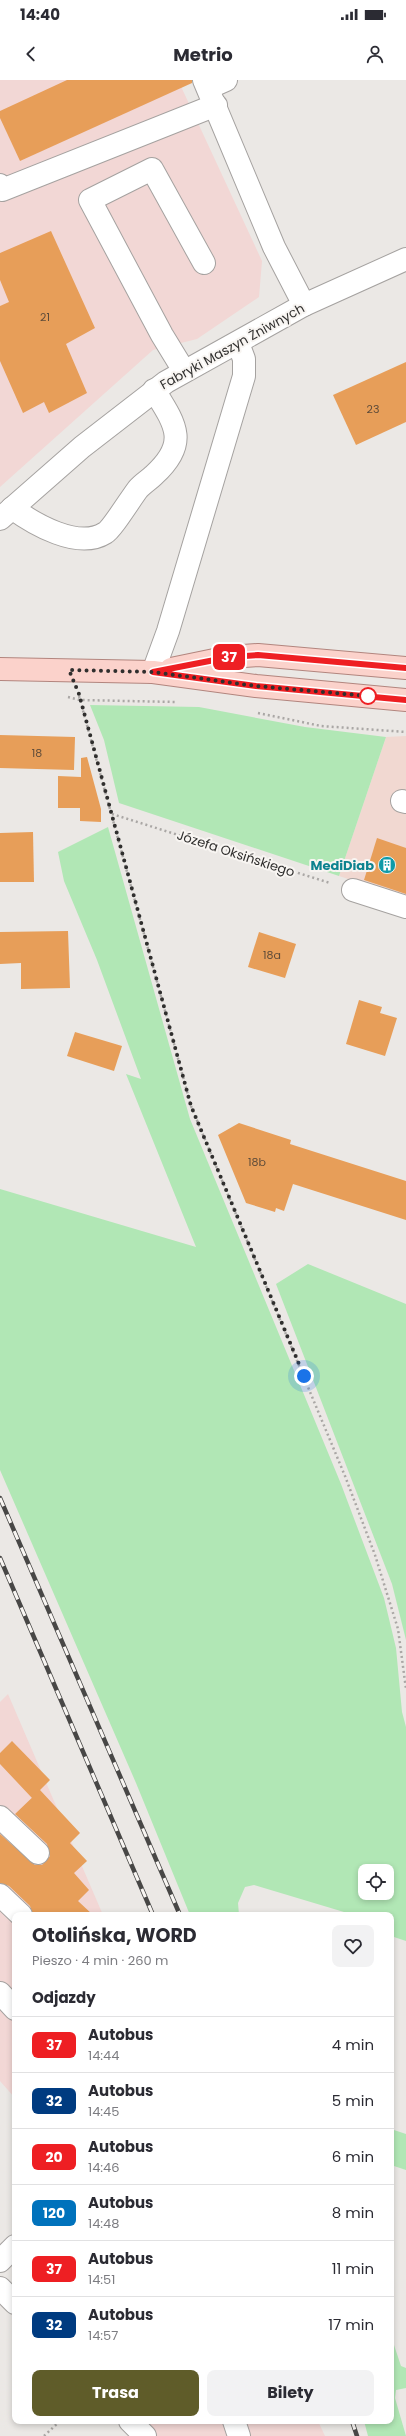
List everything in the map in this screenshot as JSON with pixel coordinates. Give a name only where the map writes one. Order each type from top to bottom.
[{"type":"main road","points":[[153,672],[230,657],[258,655],[406,668]]},
{"type":"main road","points":[[0,669],[153,672],[256,686],[406,700]]},
{"type":"street","points":[[1,189],[214,88],[274,247],[304,305]]},
{"type":"street","points":[[184,371],[162,335],[90,200],[152,169],[204,263]]},
{"type":"street","name":"Fabryki Maszyn Żniwnych","points":[[6,514],[82,447],[154,390],[184,371],[238,343],[304,305],[406,260]]},
{"type":"street","points":[[153,672],[168,631],[244,376],[244,359],[238,343]]},
{"type":"street","points":[[6,514],[66,536],[89,538],[106,533],[142,484],[154,476],[171,457],[176,441],[174,422],[154,390]]},
{"type":"street","points":[[353,890],[406,907]]},
{"type":"street","points":[[0,1817],[38,1853]]},
{"type":"street","points":[[0,1895],[18,1912]]},
{"type":"street","points":[[0,1993],[12,2006]]},
{"type":"street","points":[[0,2261],[12,2249]]},
{"type":"street","points":[[0,2288],[12,2300]]},
{"type":"street","points":[[133,2424],[145,2436]]},
{"type":"street","points":[[235,2424],[239,2436]]},
{"type":"path","points":[[69,670],[80,700],[112,814],[191,1106],[345,1476],[375,1555],[398,1629],[406,1689]]},
{"type":"path","points":[[80,700],[178,702]]},
{"type":"path","points":[[255,713],[321,726],[406,732]]},
{"type":"path","name":"Józefa Oksińskiego","points":[[112,814],[353,890]]},
{"type":"path","points":[[44,2436],[57,2424]]},
{"type":"shaded area","points":[[0,80],[178,80],[262,261],[259,297],[197,339],[153,350],[0,487]]},
{"type":"shaded area","points":[[406,736],[406,898],[339,876],[386,737]]},
{"type":"shaded area","points":[[8,1694],[102,1912],[12,1912],[12,2095],[0,2081],[0,1702]]},
{"type":"shaded area","points":[[147,2424],[319,2424],[325,2436],[152,2436]]},
{"type":"green space","points":[[90,705],[199,707],[305,727],[386,737],[339,876],[119,803],[104,740]]},
{"type":"green space","points":[[108,827],[190,1119],[341,1484],[384,1598],[396,1648],[402,1712],[406,1727],[406,1941],[394,1937],[394,1912],[344,1912],[254,1885],[245,1887],[238,1903],[239,1912],[189,1912],[136,1783],[0,1470],[0,1189],[196,1247],[126,1074],[141,1079],[97,960],[64,881],[58,852]]},
{"type":"green space","points":[[308,1264],[406,1304],[406,1640],[392,1584],[276,1284]]},
{"type":"green space","points":[[394,2130],[406,2134],[406,2170],[394,2166]]},
{"type":"green space","points":[[394,2345],[401,2366],[406,2368],[406,2388],[396,2390],[395,2398],[406,2436],[368,2436],[365,2424],[394,2424]]},
{"type":"building","points":[[67,80],[192,80],[192,83],[20,161],[0,118],[0,111]]},
{"type":"building","points":[[51,231],[95,328],[66,344],[87,393],[49,413],[44,402],[23,413],[0,361],[0,306],[9,302],[0,280],[0,253]]},
{"type":"building","points":[[406,362],[406,422],[356,445],[333,395]]},
{"type":"building","points":[[0,735],[75,737],[74,770],[0,768]]},
{"type":"building","points":[[87,757],[101,809],[101,822],[80,821],[80,808],[58,808],[58,776],[81,777],[81,758]]},
{"type":"building","points":[[33,832],[34,882],[0,882],[0,833]]},
{"type":"building","name":"MediDiab","points":[[377,838],[406,848],[406,894],[364,880]]},
{"type":"building","points":[[68,931],[70,988],[21,989],[21,963],[0,964],[0,932]]},
{"type":"building","points":[[259,932],[296,944],[285,978],[248,967]]},
{"type":"building","points":[[359,1000],[382,1007],[380,1013],[397,1018],[385,1056],[346,1044]]},
{"type":"building","points":[[75,1032],[122,1046],[114,1071],[67,1056]]},
{"type":"building","points":[[239,1123],[291,1140],[290,1144],[406,1181],[406,1220],[293,1184],[284,1211],[276,1208],[275,1212],[246,1203],[218,1135]]},
{"type":"building","points":[[12,1741],[50,1780],[40,1790],[80,1833],[70,1843],[87,1861],[74,1873],[89,1890],[78,1901],[90,1912],[32,1912],[30,1906],[9,1886],[0,1883],[0,1834],[35,1865],[42,1865],[50,1856],[47,1844],[15,1814],[32,1798],[0,1764],[0,1753]]},
{"type":"railway","points":[[0,1498],[179,1912]]},
{"type":"railway","points":[[0,1558],[152,1912]]},
{"type":"railway","points":[[353,2424],[357,2436]]},
{"type":"bus line","name":"37","points":[[406,668],[290,656],[258,655],[230,657],[153,672],[256,686],[406,700]]},
{"type":"place","name":"MediDiab","points":[[387,865]]},
{"type":"route","points":[[304,1376],[191,1106],[79,694],[69,670],[153,672],[256,686],[368,696]]}]
